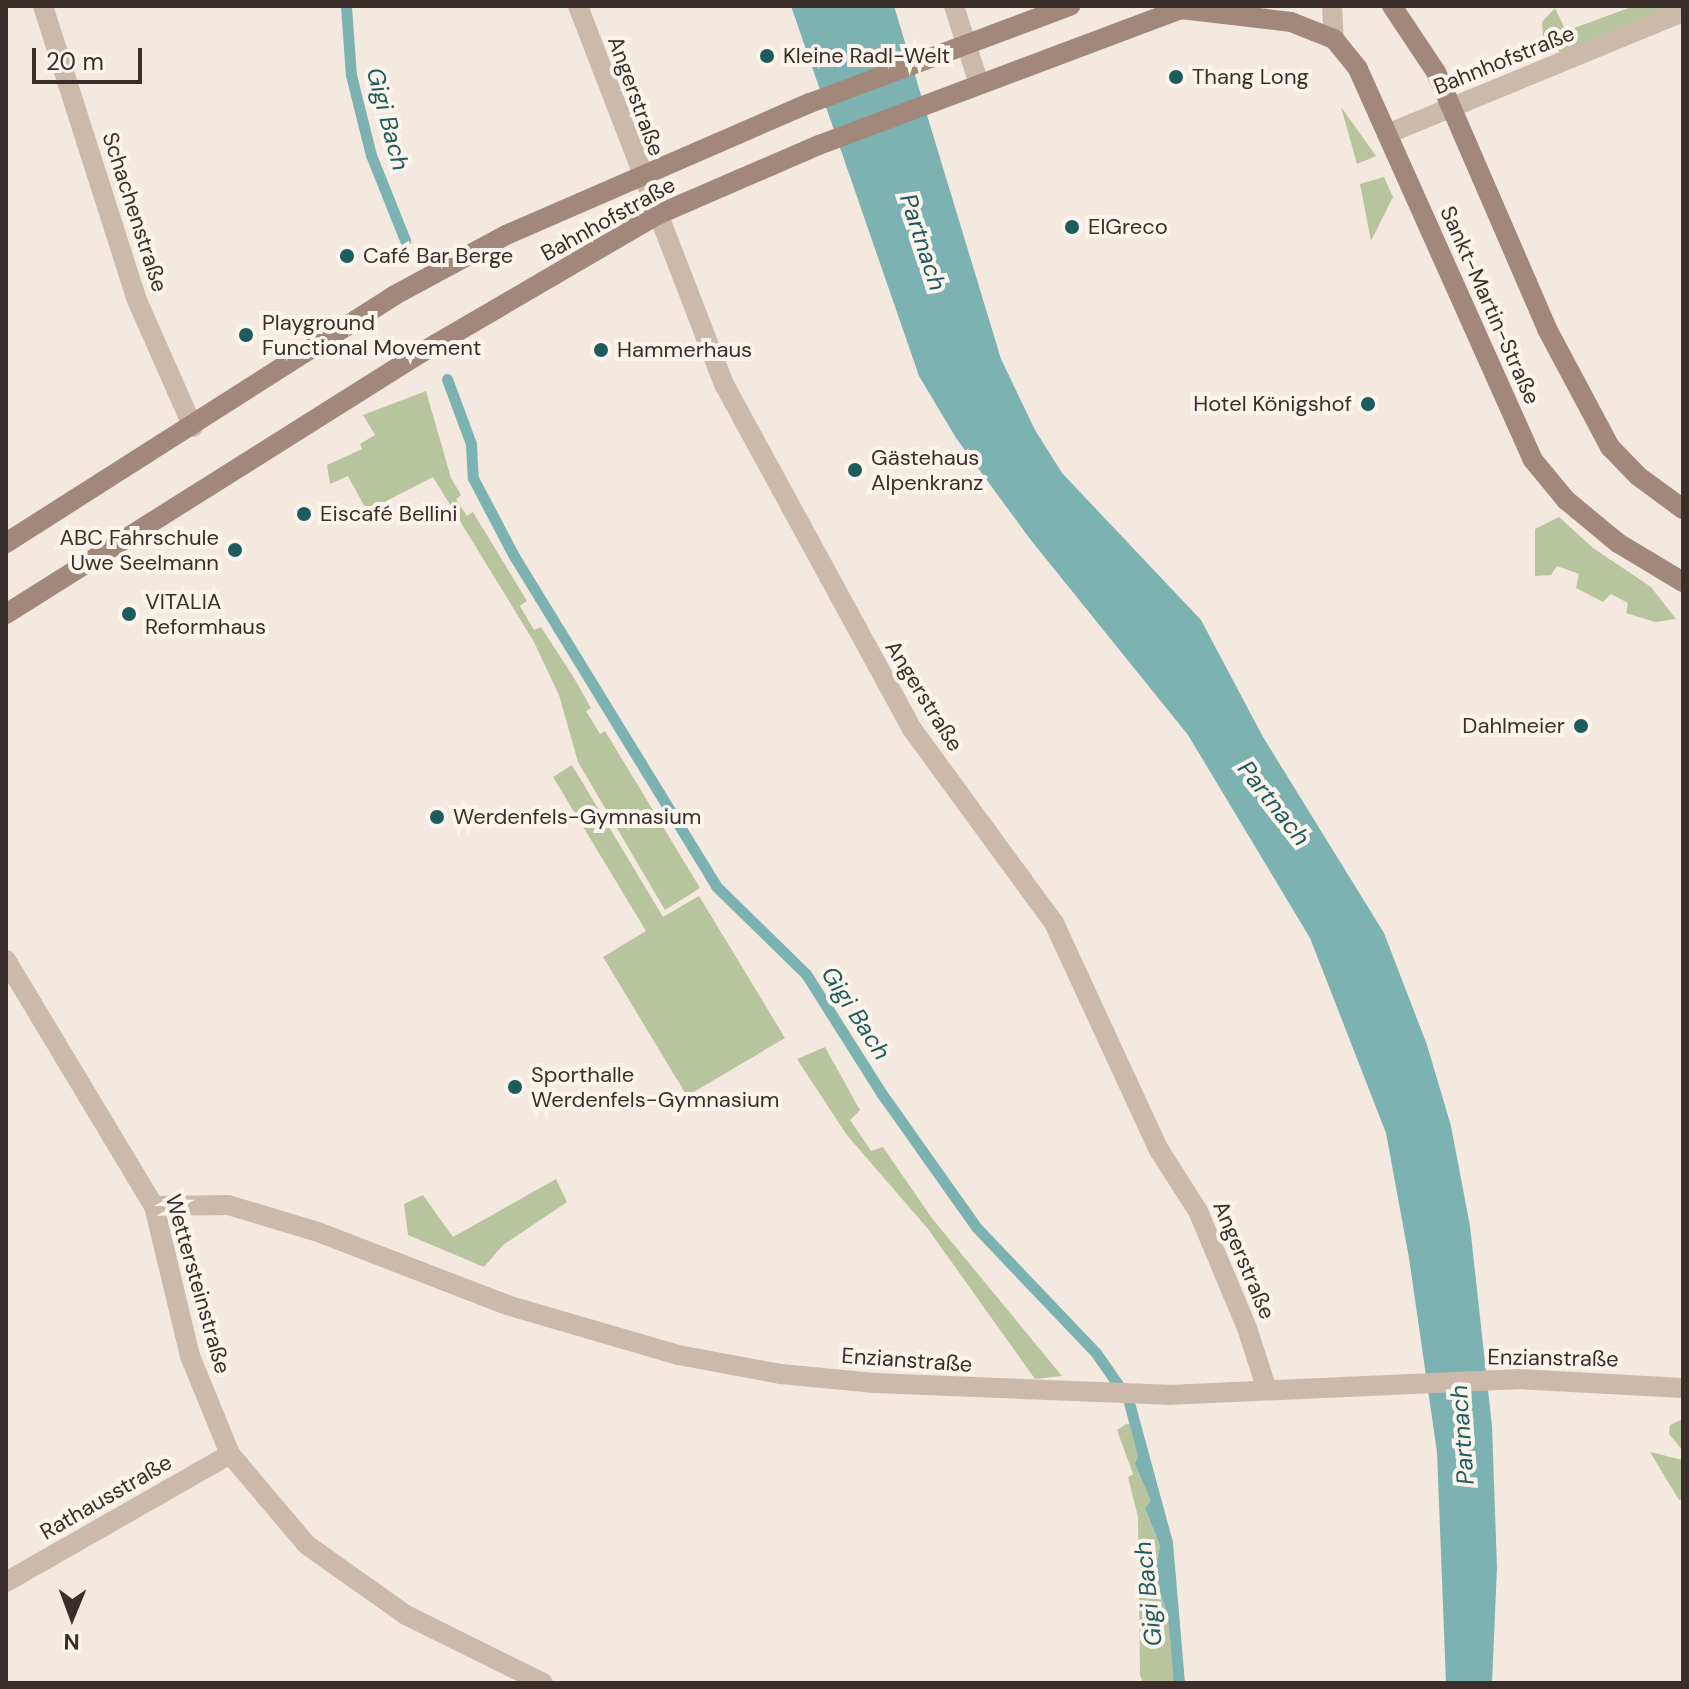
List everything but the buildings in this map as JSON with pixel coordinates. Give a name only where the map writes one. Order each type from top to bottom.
[{"type":"main road","name":"Bahnhofstraße","points":[[6,543],[193,427],[395,295],[638,174],[810,103],[1070,6]]},
{"type":"main road","name":"Sankt-Martin-Straße","points":[[1392,6],[1452,107],[1547,329],[1595,421],[1638,476],[1683,509]]},
{"type":"main road","name":"Bahnhofstraße","points":[[6,614],[419,354],[657,215],[819,145],[1181,9],[1291,22],[1334,39]]},
{"type":"main road","name":"Sankt-Martin-Straße","points":[[1334,39],[1358,69],[1533,460],[1566,500],[1678,583]]},
{"type":"street","name":"Schachenstraße","points":[[43,6],[136,298],[193,427]]},
{"type":"street","name":"Angerstraße","points":[[578,6],[638,174],[725,386],[828,583],[912,729],[1054,923],[1159,1150],[1198,1211],[1247,1328],[1267,1390]]},
{"type":"street","points":[[954,6],[979,84]]},
{"type":"street","points":[[1332,6],[1334,39]]},
{"type":"street","name":"Bahnhofstraße","points":[[1387,134],[1683,12]]},
{"type":"street","name":"Wettersteinstraße","points":[[6,960],[154,1206],[190,1356],[230,1454],[307,1545],[406,1615],[543,1683]]},
{"type":"street","name":"Enzianstraße","points":[[154,1206],[228,1205],[318,1232],[507,1305],[678,1355],[781,1374],[1168,1395],[1517,1379],[1683,1388]]},
{"type":"street","name":"Rathausstraße","points":[[6,1582],[230,1454]]},
{"type":"green space","points":[[1634,6],[1683,6],[1561,53],[1543,37],[1542,22],[1555,8],[1566,31]]},
{"type":"green space","points":[[1341,107],[1376,156],[1357,164]]},
{"type":"green space","points":[[1384,177],[1393,197],[1371,241],[1360,184]]},
{"type":"green space","points":[[426,391],[451,478],[461,495],[456,499],[467,516],[473,512],[527,601],[520,606],[534,630],[541,627],[574,678],[591,708],[586,711],[600,734],[605,731],[700,888],[665,910],[578,762],[559,695],[534,642],[433,477],[367,511],[348,476],[330,484],[327,465],[362,449],[360,444],[375,435],[363,415]]},
{"type":"green space","points":[[1559,517],[1593,548],[1651,587],[1676,619],[1655,622],[1626,613],[1628,603],[1611,594],[1603,602],[1576,588],[1579,574],[1557,566],[1551,575],[1535,576],[1535,529]]},
{"type":"green space","points":[[572,765],[663,917],[699,896],[785,1038],[687,1096],[603,957],[646,931],[553,777]]},
{"type":"green space","points":[[825,1047],[860,1110],[850,1120],[871,1151],[883,1147],[931,1217],[1062,1376],[1035,1379],[928,1229],[846,1134],[797,1059]]},
{"type":"green space","points":[[556,1179],[567,1202],[503,1245],[484,1267],[408,1235],[404,1204],[423,1195],[453,1237]]},
{"type":"green space","points":[[1683,1419],[1683,1451],[1669,1434],[1670,1425]]},
{"type":"green space","points":[[1126,1424],[1135,1425],[1142,1447],[1136,1464],[1151,1500],[1145,1510],[1160,1546],[1154,1574],[1171,1626],[1179,1683],[1143,1683],[1140,1675],[1138,1517],[1128,1477],[1133,1474],[1117,1430]]},
{"type":"green space","points":[[1650,1452],[1683,1460],[1683,1499],[1679,1500]]},
{"type":"water","name":"Partnach","points":[[791,6],[894,6],[1001,359],[1035,430],[1062,473],[1201,620],[1263,737],[1384,933],[1427,1045],[1451,1126],[1470,1226],[1492,1426],[1497,1568],[1492,1683],[1446,1683],[1437,1452],[1409,1258],[1386,1133],[1310,938],[1188,735],[1030,539],[956,438],[919,376]]},
{"type":"water","points":[[1142,1447],[1166,1541],[1171,1626],[1154,1574],[1160,1546],[1145,1509],[1151,1500],[1135,1464]]},
{"type":"waterway","name":"Gigi Bach","points":[[346,6],[351,75],[371,155],[405,240]]},
{"type":"waterway","name":"Gigi Bach","points":[[447,379],[471,444],[473,478],[514,556],[716,886],[806,974],[882,1094],[977,1228],[1096,1353],[1128,1399],[1167,1543],[1179,1683]]},
{"type":"place","name":"Kleine Radl-Welt","points":[[767,56]]},
{"type":"place","name":"Thang Long","points":[[1176,77]]},
{"type":"place","name":"ElGreco","points":[[1072,227]]},
{"type":"place","name":"Café Bar Berge","points":[[347,256]]},
{"type":"place","name":"Playground Functional Movement","points":[[246,335]]},
{"type":"place","name":"Hammerhaus","points":[[601,350]]},
{"type":"place","name":"Hotel Königshof","points":[[1368,404]]},
{"type":"place","name":"Gästehaus Alpenkranz","points":[[855,470]]},
{"type":"place","name":"Eiscafé Bellini","points":[[304,514]]},
{"type":"place","name":"ABC Fahrschule Uwe Seelmann","points":[[235,550]]},
{"type":"place","name":"VITALIA Reformhaus","points":[[129,614]]},
{"type":"place","name":"Dahlmeier","points":[[1581,726]]},
{"type":"place","name":"Werdenfels-Gymnasium","points":[[437,817]]},
{"type":"place","name":"Sporthalle Werdenfels-Gymnasium","points":[[515,1087]]}]
